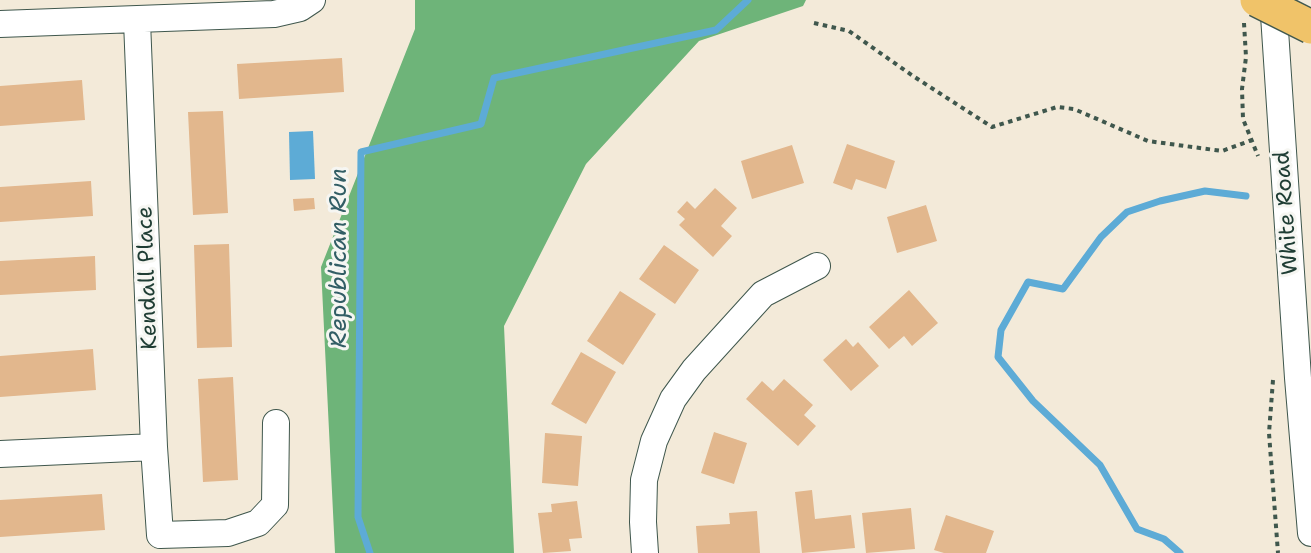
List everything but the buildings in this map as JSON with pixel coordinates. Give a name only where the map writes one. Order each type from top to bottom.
[{"type":"highway","points":[[1250,11],[1311,27]]},
{"type":"street","points":[[0,24],[137,21],[274,14],[300,8],[312,0]]},
{"type":"street","name":"White Road","points":[[1273,0],[1309,476],[1311,533]]},
{"type":"street","name":"Kendall Place","points":[[137,21],[154,447],[160,535],[228,533],[258,523],[275,505],[276,423]]},
{"type":"street","points":[[645,553],[644,480],[654,441],[673,399],[694,370],[763,294],[817,266]]},
{"type":"street","points":[[0,454],[154,447]]},
{"type":"path","points":[[1250,11],[1242,90],[1243,118],[1262,165]]},
{"type":"path","points":[[814,23],[849,31],[992,127],[1057,107],[1074,109],[1148,141],[1222,151],[1252,140]]},
{"type":"path","points":[[1274,369],[1269,433],[1278,553]]},
{"type":"green space","points":[[415,0],[806,0],[803,6],[699,41],[586,164],[504,326],[514,553],[335,553],[321,267],[415,29]]},
{"type":"water","points":[[313,131],[315,179],[290,180],[289,132]]},
{"type":"waterway","name":"Republican Run","points":[[370,553],[358,517],[361,152],[481,124],[494,78],[716,30],[748,0]]},
{"type":"waterway","points":[[1180,553],[1164,539],[1137,529],[1100,465],[1033,401],[998,357],[1001,330],[1028,282],[1063,289],[1101,237],[1127,212],[1160,201],[1205,191],[1246,196]]}]
